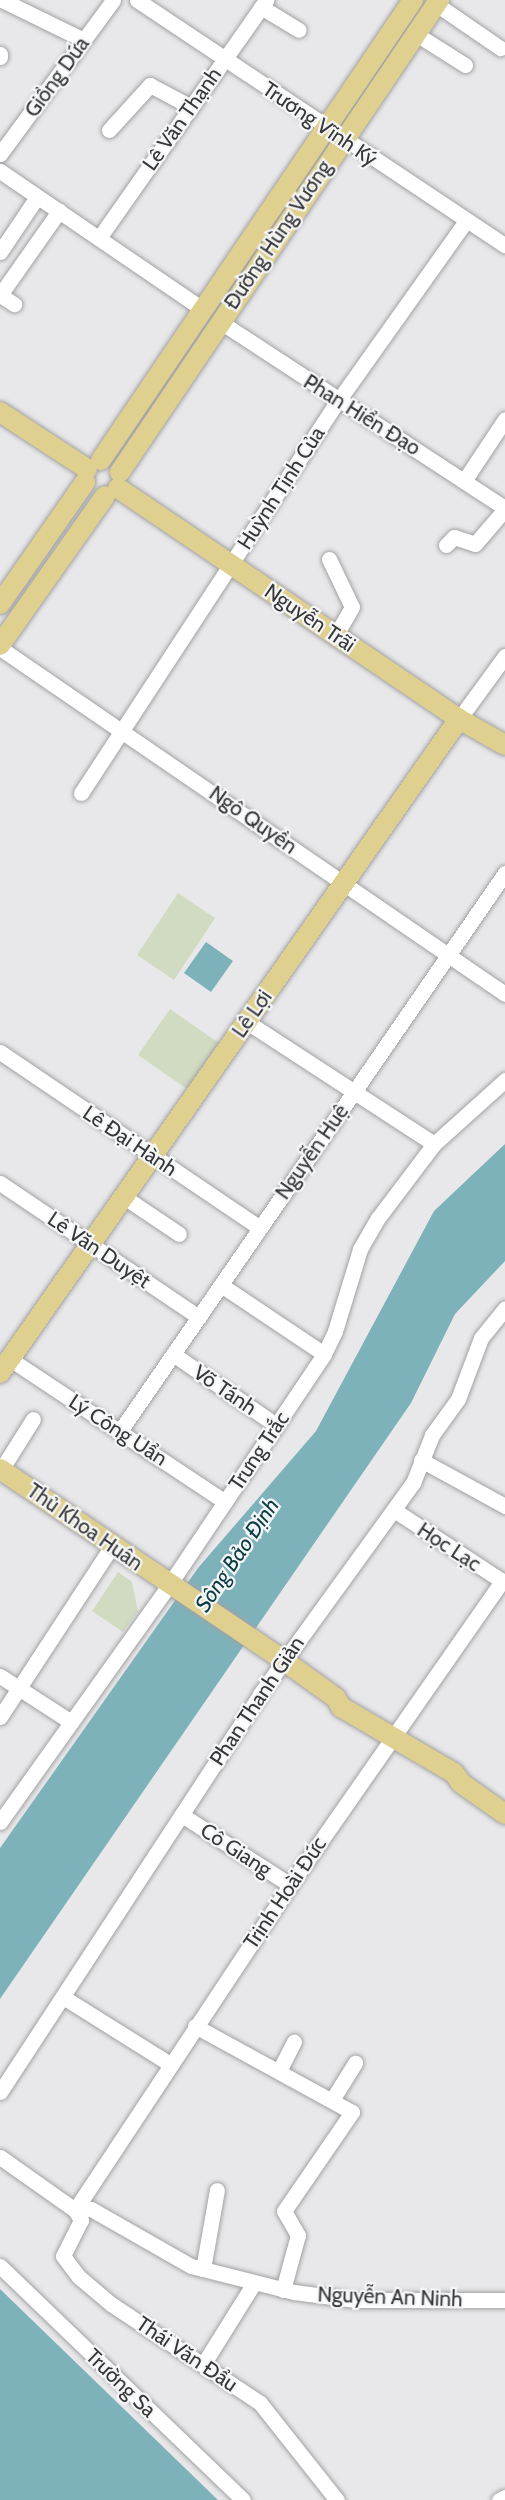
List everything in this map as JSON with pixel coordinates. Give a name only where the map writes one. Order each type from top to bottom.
[{"type":"main road","name":"Đường Hùng Vương","points":[[0,604],[413,0]]},
{"type":"main road","name":"Đường Hùng Vương","points":[[0,647],[114,485],[219,321],[438,2]]},
{"type":"main road","name":"Nguyễn Trãi","points":[[0,412],[91,470]]},
{"type":"main road","name":"Nguyễn Trãi","points":[[91,470],[112,462],[114,485]]},
{"type":"main road","name":"Nguyễn Trãi","points":[[91,470],[92,493],[114,485]]},
{"type":"main road","name":"Nguyễn Trãi","points":[[114,485],[459,719],[505,745]]},
{"type":"main road","name":"Lê Lợi","points":[[5,1366],[459,719]]},
{"type":"main road","name":"Thủ Khoa Huân","points":[[1,1470],[276,1656],[336,1698],[341,1707],[392,1737],[408,1753],[424,1764],[449,1781],[461,1783],[505,1814]]},
{"type":"street","points":[[2,0],[84,40]]},
{"type":"street","name":"Giồng Dứa","points":[[0,154],[113,0]]},
{"type":"street","name":"Trương Vĩnh Ký","points":[[137,0],[343,140],[505,245]]},
{"type":"street","points":[[438,2],[500,48]]},
{"type":"street","points":[[263,4],[299,30]]},
{"type":"street","name":"Lê Văn Thạnh","points":[[99,238],[263,4]]},
{"type":"street","points":[[416,34],[465,65]]},
{"type":"street","points":[[110,130],[150,85],[190,107]]},
{"type":"street","points":[[0,171],[202,309]]},
{"type":"street","points":[[0,252],[37,197]]},
{"type":"street","points":[[14,304],[0,295],[59,211]]},
{"type":"street","name":"Huỳnh Tịnh Của","points":[[81,793],[120,729],[338,401],[466,221]]},
{"type":"street","name":"Phan Hiển Đạo","points":[[219,321],[338,401],[505,508]]},
{"type":"street","points":[[464,481],[505,419]]},
{"type":"street","points":[[446,545],[454,537],[475,544],[505,508]]},
{"type":"street","points":[[329,558],[352,607],[336,635]]},
{"type":"street","name":"Ngô Quyền","points":[[0,647],[505,994]]},
{"type":"street","name":"Lê Lợi","points":[[459,719],[505,656]]},
{"type":"street","name":"Nguyễn Huệ","points":[[120,1431],[505,873]]},
{"type":"street","points":[[247,1022],[434,1144]]},
{"type":"street","name":"Lê Đại Hành","points":[[0,1052],[260,1228]]},
{"type":"street","name":"Trưng Trắc","points":[[0,1822],[71,1722],[173,1588],[225,1502],[324,1354],[335,1331],[360,1249],[404,1180],[434,1144],[505,1080]]},
{"type":"street","name":"Lê Văn Duyệt","points":[[0,1183],[199,1317]]},
{"type":"street","points":[[124,1197],[179,1234]]},
{"type":"street","points":[[221,1285],[324,1354]]},
{"type":"street","name":"Phan Thanh Giản","points":[[0,2092],[182,1815],[276,1656],[394,1510],[413,1483],[432,1435],[458,1399],[481,1338],[505,1308]]},
{"type":"street","name":"Võ Tánh","points":[[173,1354],[276,1425]]},
{"type":"street","name":"Lý Công Uẩn","points":[[5,1366],[120,1431],[225,1502]]},
{"type":"street","points":[[1,1470],[33,1419]]},
{"type":"street","points":[[421,1460],[505,1506]]},
{"type":"street","name":"Học Lạc","points":[[394,1510],[504,1582]]},
{"type":"street","points":[[0,1717],[112,1546]]},
{"type":"street","name":"Trịnh Hoài Đức","points":[[76,2209],[195,2025],[290,1885],[392,1737],[504,1582]]},
{"type":"street","points":[[0,1676],[71,1722]]},
{"type":"street","name":"Cô Giang","points":[[182,1815],[290,1885]]},
{"type":"street","points":[[63,1997],[170,2064]]},
{"type":"street","points":[[195,2025],[352,2112],[284,2211],[298,2235],[283,2290]]},
{"type":"street","points":[[279,2071],[294,2043]]},
{"type":"street","points":[[332,2100],[355,2063]]},
{"type":"street","name":"Nguyễn An Ninh","points":[[0,2157],[76,2209],[91,2209],[155,2249],[203,2269],[283,2290],[355,2300],[505,2301]]},
{"type":"street","points":[[203,2269],[218,2190]]},
{"type":"street","name":"Thái Văn Đẩu","points":[[76,2209],[81,2223],[65,2250],[64,2262],[111,2304],[204,2363],[266,2409],[337,2500]]},
{"type":"street","name":"Trường Sa","points":[[0,2265],[243,2500]]},
{"type":"street","points":[[204,2363],[254,2283]]},
{"type":"street","points":[[498,2500],[505,2497]]},
{"type":"green space","points":[[178,893],[215,918],[174,980],[137,955]]},
{"type":"green space","points":[[170,1009],[219,1043],[187,1089],[138,1055]]},
{"type":"green space","points":[[118,1572],[132,1582],[138,1611],[123,1632],[92,1611]]},
{"type":"water","points":[[206,942],[233,961],[211,992],[184,973]]},
{"type":"water","name":"Sông Bảo Định","points":[[505,1144],[505,1261],[455,1314],[411,1403],[0,1999],[0,1848],[198,1568],[316,1431],[434,1211]]},
{"type":"water","points":[[0,2289],[218,2500],[0,2500]]}]
